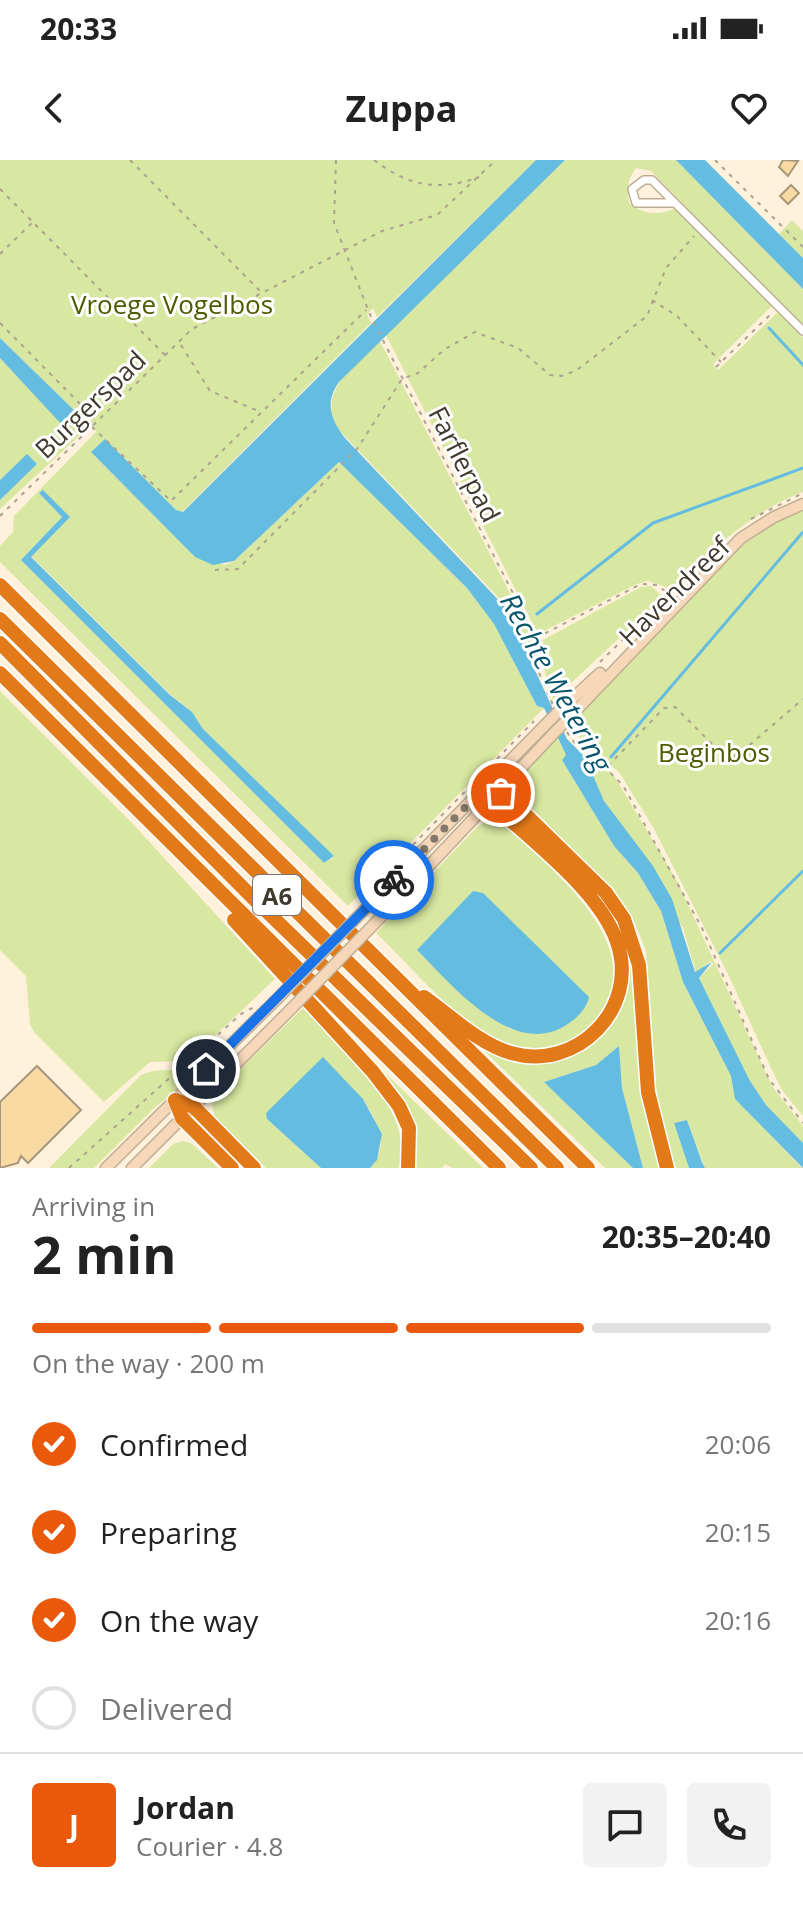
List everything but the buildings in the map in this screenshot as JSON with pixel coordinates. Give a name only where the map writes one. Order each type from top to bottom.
[{"type":"highway","name":"A6","points":[[0,585],[588,1168]]},
{"type":"highway","name":"A6","points":[[0,619],[557,1168]]},
{"type":"highway","name":"A6","points":[[0,643],[255,900],[531,1168]]},
{"type":"highway","name":"A6","points":[[0,673],[194,870],[499,1168]]},
{"type":"highway","points":[[485,787],[606,893],[624,919],[639,965],[648,1092],[667,1168]]},
{"type":"highway","name":"A6","points":[[391,974],[493,1046],[525,1056],[571,1049],[597,1032],[615,1007],[622,963],[610,925],[496,798]]},
{"type":"highway","name":"A6","points":[[194,870],[256,948],[387,1088],[409,1128],[408,1168]]},
{"type":"highway","points":[[175,1100],[194,1107],[254,1168]]},
{"type":"highway","points":[[175,1100],[182,1118],[232,1168]]},
{"type":"main road","name":"Havendreef","points":[[132,1168],[381,917],[496,798],[554,733],[562,717],[741,538],[774,517],[803,504]]},
{"type":"main road","name":"Havendreef","points":[[106,1168],[485,787],[546,717],[562,717]]},
{"type":"street","points":[[675,203],[636,203],[632,189],[644,180],[652,180],[701,228],[803,331]]},
{"type":"path","points":[[130,160],[262,293]]},
{"type":"path","name":"Farflerpad","points":[[336,160],[332,212],[343,250],[371,317],[536,638],[641,584],[657,585],[670,594]]},
{"type":"path","points":[[374,160],[391,174],[415,184],[455,186],[480,176]]},
{"type":"path","name":"Burgerspad","points":[[0,516],[192,329],[382,231],[437,215],[496,160]]},
{"type":"path","points":[[715,160],[803,247]]},
{"type":"path","points":[[0,189],[166,356]]},
{"type":"path","points":[[0,254],[33,222]]},
{"type":"path","points":[[215,570],[238,569],[357,449],[402,379],[418,373],[445,349],[475,332],[518,348],[541,371],[562,376],[577,370],[647,316],[666,268],[701,228]]},
{"type":"path","points":[[651,300],[677,316],[721,362]]},
{"type":"path","points":[[716,367],[778,306]]},
{"type":"path","points":[[92,426],[171,501],[368,309]]},
{"type":"path","points":[[0,323],[97,421]]},
{"type":"path","points":[[180,343],[210,391],[262,413]]},
{"type":"path","name":"Havendreef","points":[[746,523],[780,502],[803,493]]},
{"type":"path","name":"Havendreef","points":[[593,668],[723,543]]},
{"type":"path","points":[[803,699],[738,755],[730,757],[721,753],[675,707],[664,708],[607,767],[625,789],[702,928],[769,1079],[787,1107],[803,1123]]},
{"type":"path","points":[[393,867],[546,717]]},
{"type":"path","points":[[69,1168],[241,1014],[260,1004]]},
{"type":"green space","name":"Vroege Vogelbos","points":[[0,160],[536,160],[377,317],[373,308],[367,314],[371,323],[182,512],[176,510],[105,439],[91,452],[195,557],[225,565],[234,561],[339,462],[467,588],[494,624],[537,706],[544,708],[348,906],[0,562],[0,546],[13,532],[14,516],[97,431],[91,425],[0,509],[0,500],[37,464],[27,455],[0,480],[0,358],[65,426],[78,414],[0,338]],"holes":[[[40,493],[69,517],[31,556],[171,695],[192,712],[203,729],[334,857],[324,863],[21,560],[62,517]]]},
{"type":"green space","points":[[565,160],[676,160],[803,289],[803,327],[651,171],[636,168],[628,184],[629,203],[652,213],[677,208],[772,306],[713,364],[718,370],[778,312],[803,337],[803,492],[749,521],[717,546],[672,589],[648,581],[637,584],[538,634],[386,335]]},
{"type":"green space","points":[[792,220],[803,231],[803,258],[779,234]]},
{"type":"green space","points":[[380,341],[532,636],[535,668],[497,596],[334,425],[331,411],[336,388],[351,368]]},
{"type":"green space","name":"Beginbos","points":[[803,511],[803,1116],[782,1090],[727,972],[653,827],[619,772],[587,748],[569,724],[746,542],[778,521]]},
{"type":"green space","points":[[651,586],[663,597],[553,700],[545,674],[543,640],[641,587]]},
{"type":"green space","points":[[0,691],[132,823],[275,979],[188,1061],[150,1062],[104,1102],[34,1032],[30,1024],[26,976],[0,950]]},
{"type":"green space","points":[[557,737],[566,755],[562,760],[614,846],[638,873],[661,911],[683,982],[731,1076],[735,1099],[802,1168],[705,1168],[687,1120],[674,1123],[689,1168],[676,1168],[658,1110],[646,951],[634,921],[603,880],[524,801],[519,792],[525,770]]},
{"type":"green space","points":[[585,759],[613,774],[677,881],[772,1086],[803,1126],[803,1143],[766,1105],[750,1081],[699,978],[713,964],[711,961],[696,973],[683,928],[604,801]]},
{"type":"green space","points":[[516,814],[596,900],[622,939],[632,961],[664,1168],[643,1168],[622,1088],[619,1046],[596,1065],[545,1082],[633,1168],[605,1168],[463,1030],[548,1059],[617,1008],[619,936],[513,817]]},
{"type":"green space","points":[[489,820],[506,825],[584,904],[600,928],[610,952],[614,977],[607,1002],[590,1027],[566,1042],[547,1048],[528,1048],[499,1041],[449,1006],[376,933],[477,827]],"holes":[[[417,950],[587,1005],[565,1026],[510,1029],[460,992]]]},
{"type":"green space","points":[[303,1008],[372,1080],[386,1102],[397,1124],[402,1146],[399,1168],[370,1168],[381,1142],[377,1125],[363,1099],[267,1119],[321,1168],[266,1168],[215,1117],[211,1101],[214,1095]]},
{"type":"green space","points":[[320,1010],[483,1168],[453,1168],[445,1164],[442,1168],[411,1168],[415,1137]]},
{"type":"green space","points":[[200,1061],[205,1065],[152,1110],[94,1168],[49,1168],[141,1075],[186,1068]]},
{"type":"green space","points":[[182,1141],[191,1143],[218,1168],[149,1168],[173,1144]]},
{"type":"water","points":[[536,160],[565,160],[339,382],[332,396],[331,410],[344,437],[506,608],[567,739],[585,757],[604,801],[653,866],[672,899],[695,972],[712,962],[699,978],[750,1081],[766,1105],[803,1143],[803,1168],[735,1099],[731,1076],[683,982],[661,911],[638,873],[614,846],[562,760],[566,755],[544,708],[537,706],[494,624],[467,588],[339,462],[234,561],[213,565],[195,557],[91,452],[105,439],[176,510],[183,512]]},
{"type":"water","points":[[676,160],[705,160],[803,258],[803,289]]},
{"type":"water","points":[[0,338],[78,414],[64,427],[0,358]]},
{"type":"water","points":[[27,454],[37,464],[0,500],[0,480]]},
{"type":"water","points":[[43,490],[70,517],[31,557],[170,695],[192,712],[203,729],[334,856],[324,863],[21,560],[62,517],[39,493]]},
{"type":"water","points":[[473,891],[483,893],[589,997],[582,1011],[570,1022],[541,1034],[521,1032],[501,1024],[463,996],[417,950]]},
{"type":"water","points":[[619,1046],[622,1088],[643,1168],[633,1168],[544,1082],[596,1065]]},
{"type":"water","points":[[323,1057],[363,1099],[382,1134],[377,1160],[370,1168],[321,1168],[267,1119],[266,1113]]},
{"type":"water","points":[[687,1120],[705,1168],[689,1168],[674,1123]]},
{"type":"waterway","points":[[769,328],[803,365]]},
{"type":"waterway","name":"Rechte Wetering","points":[[537,614],[653,523],[803,468]]},
{"type":"waterway","name":"Rechte Wetering","points":[[611,757],[803,532]]},
{"type":"waterway","points":[[720,953],[803,871]]},
{"type":"way so far","points":[[394,880],[485,787],[501,793]]},
{"type":"route","points":[[206,1069],[394,880]]}]
